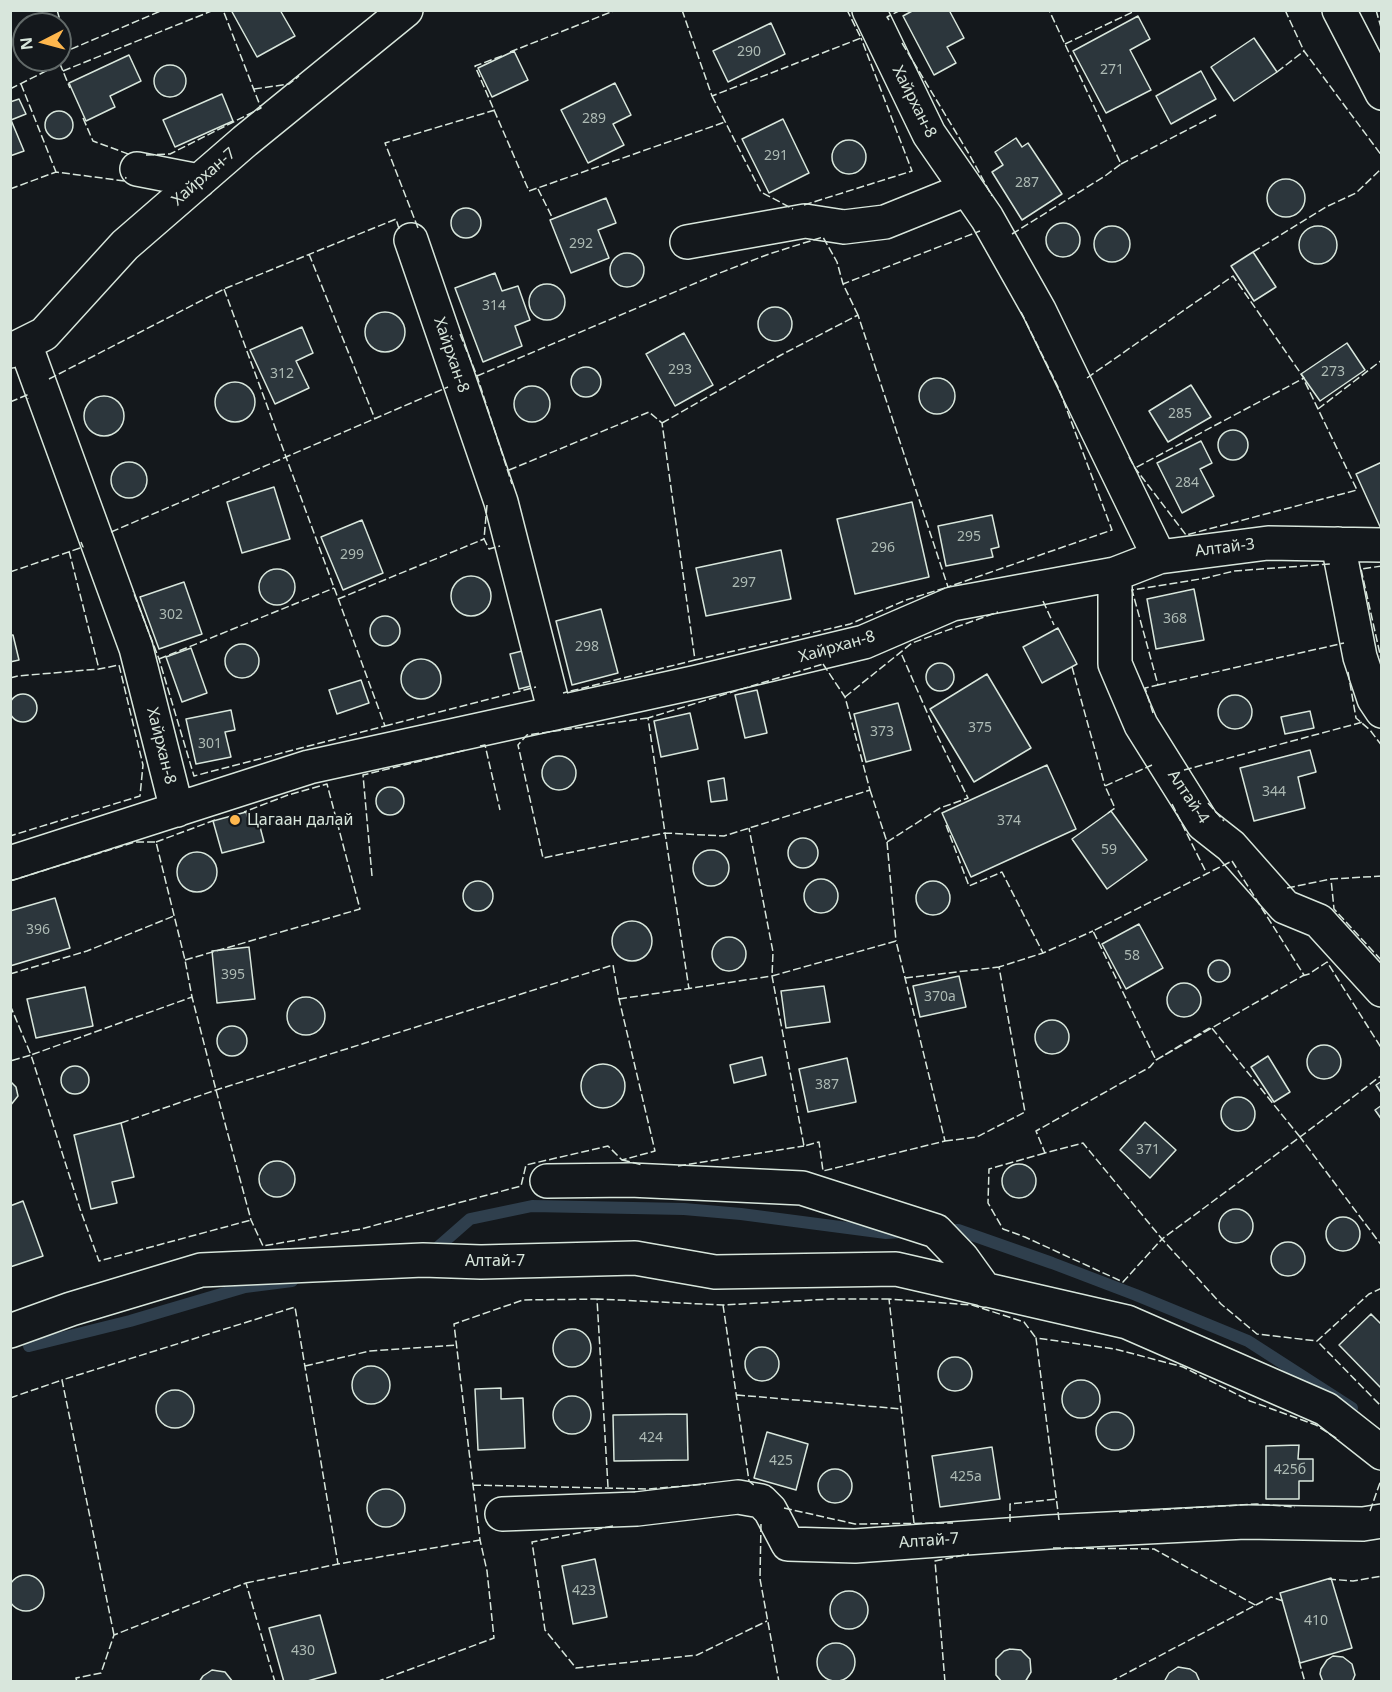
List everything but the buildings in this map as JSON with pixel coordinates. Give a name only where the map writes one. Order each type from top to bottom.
[{"type":"street","name":"Хайрхан-7","points":[[18,347],[44,334],[125,245],[406,10]]},
{"type":"street","name":"Хайрхан-8","points":[[869,10],[928,134],[987,218],[1039,310],[1160,557]]},
{"type":"street","points":[[1339,10],[1382,93]]},
{"type":"street","points":[[137,169],[199,181]]},
{"type":"street","points":[[687,242],[805,221],[844,227],[885,222],[967,189]]},
{"type":"street","name":"Хайрхан-8","points":[[411,240],[501,502],[555,713]]},
{"type":"street","name":"Хайрхан-8","points":[[18,347],[136,648],[177,810]]},
{"type":"street","name":"Алтай-3","points":[[1115,574],[1160,557],[1269,543],[1382,545]]},
{"type":"street","points":[[1338,544],[1360,657],[1374,699],[1382,711]]},
{"type":"street","name":"Хайрхан-8","points":[[10,863],[309,768],[697,682],[864,642],[952,604],[1115,574]]},
{"type":"street","name":"Алтай-4","points":[[1115,574],[1115,664],[1141,725],[1203,824],[1231,846],[1285,907],[1319,921],[1382,990]]},
{"type":"street","points":[[547,1181],[630,1180],[802,1188],[936,1231],[962,1258],[985,1290]]},
{"type":"street","name":"Алтай-7","points":[[10,1331],[71,1309],[201,1270],[423,1260],[481,1262],[635,1258],[715,1272],[896,1269],[1127,1322],[1326,1409],[1382,1453]]},
{"type":"street","name":"Алтай-7","points":[[502,1514],[637,1509],[738,1497],[761,1501],[770,1510],[788,1544],[855,1546],[1049,1532],[1245,1522],[1363,1524],[1382,1521]]},
{"type":"waterway","points":[[429,1255],[470,1219],[532,1206],[684,1209],[886,1233],[902,1232]]},
{"type":"waterway","points":[[943,1231],[958,1230],[1052,1263],[1248,1341],[1352,1408]]},
{"type":"waterway","points":[[29,1346],[130,1321],[245,1287],[292,1281]]},
{"type":"fence","points":[[57,10],[69,50],[163,10]]},
{"type":"fence","points":[[72,67],[214,10]]},
{"type":"fence","points":[[146,155],[170,154],[261,108],[223,10]]},
{"type":"fence","points":[[510,52],[616,10]]},
{"type":"fence","points":[[682,10],[712,96],[861,38],[847,10]]},
{"type":"fence","points":[[889,20],[887,17],[901,10]]},
{"type":"fence","points":[[1012,234],[1121,164],[1049,10]]},
{"type":"fence","points":[[1065,44],[1137,10]]},
{"type":"fence","points":[[1285,10],[1304,51]]},
{"type":"fence","points":[[1376,10],[1382,31]]},
{"type":"fence","points":[[804,205],[912,171],[861,38]]},
{"type":"fence","points":[[902,43],[992,196]]},
{"type":"fence","points":[[1277,72],[1304,51],[1382,156]]},
{"type":"fence","points":[[502,56],[475,66],[529,191],[725,122]]},
{"type":"fence","points":[[10,89],[60,64],[70,88]]},
{"type":"fence","points":[[254,89],[289,84],[299,76]]},
{"type":"fence","points":[[21,84],[56,172]]},
{"type":"fence","points":[[712,96],[761,192],[793,209]]},
{"type":"fence","points":[[418,228],[385,143],[495,110]]},
{"type":"fence","points":[[1121,164],[1218,114]]},
{"type":"fence","points":[[83,118],[93,141],[131,155]]},
{"type":"fence","points":[[1253,252],[1326,207],[1356,193],[1382,168]]},
{"type":"fence","points":[[10,189],[56,172],[125,181],[126,177]]},
{"type":"fence","points":[[538,189],[553,219]]},
{"type":"fence","points":[[49,379],[224,289],[396,219],[400,232]]},
{"type":"fence","points":[[858,315],[843,284],[980,231]]},
{"type":"fence","points":[[477,376],[717,274],[823,237],[837,262],[843,284]]},
{"type":"fence","points":[[309,254],[375,419]]},
{"type":"fence","points":[[1087,378],[1233,276],[1304,378],[1135,468]]},
{"type":"fence","points":[[224,289],[286,457],[448,387]]},
{"type":"fence","points":[[662,423],[781,355],[858,315],[948,587],[1112,530],[1059,389],[1021,312]]},
{"type":"fence","points":[[460,334],[477,376],[512,484]]},
{"type":"fence","points":[[1318,409],[1382,360]]},
{"type":"fence","points":[[1129,457],[1186,535],[1357,490],[1305,382]]},
{"type":"fence","points":[[10,402],[27,395],[28,399]]},
{"type":"fence","points":[[509,470],[649,412],[662,423],[695,660],[563,693]]},
{"type":"fence","points":[[111,532],[286,457],[385,726],[194,776],[159,659],[133,591]]},
{"type":"fence","points":[[487,505],[484,539],[489,549],[500,546]]},
{"type":"fence","points":[[338,599],[484,539]]},
{"type":"fence","points":[[10,572],[83,547],[81,542]]},
{"type":"fence","points":[[69,551],[99,669]]},
{"type":"fence","points":[[1153,713],[1145,688],[1158,685],[1132,590],[1234,571],[1330,564]]},
{"type":"fence","points":[[1382,566],[1361,569],[1382,663]]},
{"type":"fence","points":[[695,660],[850,624],[906,600],[948,587]]},
{"type":"fence","points":[[159,659],[334,588]]},
{"type":"fence","points":[[1043,601],[1054,625]]},
{"type":"fence","points":[[845,697],[912,643],[998,612]]},
{"type":"fence","points":[[1158,685],[1344,643]]},
{"type":"fence","points":[[870,790],[887,842],[940,808],[968,798],[901,653]]},
{"type":"fence","points":[[823,664],[845,697],[870,790],[724,836],[665,833],[648,718],[823,664]]},
{"type":"fence","points":[[10,678],[119,665],[143,765],[140,796],[10,836]]},
{"type":"fence","points":[[1072,667],[1105,786]]},
{"type":"fence","points":[[1348,672],[1356,718],[1370,730],[1382,746]]},
{"type":"fence","points":[[385,726],[536,687]]},
{"type":"fence","points":[[648,718],[527,735],[518,745],[543,858],[665,833],[689,989]]},
{"type":"fence","points":[[1184,770],[1363,722]]},
{"type":"fence","points":[[480,746],[485,745],[500,810]]},
{"type":"fence","points":[[372,876],[363,775],[466,750]]},
{"type":"fence","points":[[1108,813],[1115,808],[1105,786],[1152,765]]},
{"type":"fence","points":[[185,960],[360,909],[327,784],[288,795],[244,812]]},
{"type":"fence","points":[[1208,803],[1224,821]]},
{"type":"fence","points":[[1172,804],[1207,874]]},
{"type":"fence","points":[[156,842],[215,820]]},
{"type":"fence","points":[[946,825],[969,886],[1002,872],[1043,953],[1093,931]]},
{"type":"fence","points":[[619,999],[772,976],[804,1146],[819,1142],[823,1171],[945,1141],[896,941],[772,976],[773,952],[749,828]]},
{"type":"fence","points":[[10,881],[135,842],[156,842],[185,960],[192,997],[31,1055],[99,1261],[251,1220]]},
{"type":"fence","points":[[887,842],[896,941]]},
{"type":"fence","points":[[1232,861],[1304,975],[1156,1060],[1093,931],[1232,861]]},
{"type":"fence","points":[[1382,876],[1331,879],[1334,909],[1382,961]]},
{"type":"fence","points":[[1287,888],[1331,879]]},
{"type":"fence","points":[[10,974],[87,951],[174,916]]},
{"type":"fence","points":[[945,1141],[977,1137],[1025,1112],[999,967],[1043,953]]},
{"type":"fence","points":[[1302,976],[1327,962],[1382,1049]]},
{"type":"fence","points":[[121,1123],[216,1090],[613,965],[655,1151],[622,1160],[608,1146],[526,1165],[521,1186],[361,1229],[263,1246],[251,1220],[216,1090],[192,997]]},
{"type":"fence","points":[[905,978],[999,967]]},
{"type":"fence","points":[[10,1005],[31,1055],[10,1061]]},
{"type":"fence","points":[[1300,1137],[1211,1027],[1156,1060],[1150,1067],[1036,1131],[1045,1153],[1083,1143],[1162,1239],[1300,1137],[1382,1075]]},
{"type":"fence","points":[[1301,1136],[1382,1246]]},
{"type":"fence","points":[[678,1166],[804,1146]]},
{"type":"fence","points":[[1045,1153],[989,1169],[988,1203],[1003,1229],[1123,1282],[1162,1239],[1221,1304],[1257,1334],[1317,1341]]},
{"type":"fence","points":[[622,1160],[643,1165]]},
{"type":"fence","points":[[1382,1288],[1369,1294],[1317,1341],[1382,1407]]},
{"type":"fence","points":[[608,1487],[597,1299],[723,1305],[831,1299],[889,1299]]},
{"type":"fence","points":[[376,1682],[494,1638],[454,1324],[523,1300],[597,1299]]},
{"type":"fence","points":[[914,1523],[889,1299],[972,1305],[1024,1322],[1036,1338]]},
{"type":"fence","points":[[723,1305],[749,1481],[755,1486]]},
{"type":"fence","points":[[114,1635],[62,1380],[295,1307],[338,1564]]},
{"type":"fence","points":[[1059,1520],[1036,1338],[1115,1349],[1183,1367],[1250,1401],[1316,1425],[1339,1440]]},
{"type":"fence","points":[[305,1366],[370,1351],[457,1345]]},
{"type":"fence","points":[[10,1398],[62,1380]]},
{"type":"fence","points":[[737,1395],[902,1409]]},
{"type":"fence","points":[[1370,1511],[1382,1477]]},
{"type":"fence","points":[[473,1485],[649,1489],[706,1484]]},
{"type":"fence","points":[[1010,1522],[1010,1504],[1057,1499]]},
{"type":"fence","points":[[1119,1512],[1257,1504],[1295,1507]]},
{"type":"fence","points":[[784,1508],[855,1524],[953,1523]]},
{"type":"fence","points":[[761,1524],[760,1579],[779,1682]]},
{"type":"fence","points":[[613,1526],[532,1542],[545,1630],[576,1668],[697,1655],[767,1621]]},
{"type":"fence","points":[[246,1583],[338,1564],[480,1540]]},
{"type":"fence","points":[[1053,1548],[1154,1549],[1257,1606]]},
{"type":"fence","points":[[945,1682],[935,1561],[969,1554]]},
{"type":"fence","points":[[1328,1579],[1353,1581],[1382,1576]]},
{"type":"fence","points":[[77,1682],[76,1678],[101,1673],[114,1635],[246,1583],[275,1682]]},
{"type":"fence","points":[[1110,1682],[1271,1597],[1283,1601]]},
{"type":"fence","points":[[1299,1661],[1305,1682]]},
{"type":"place","name":"Цагаан далай","points":[[235,820]]}]
